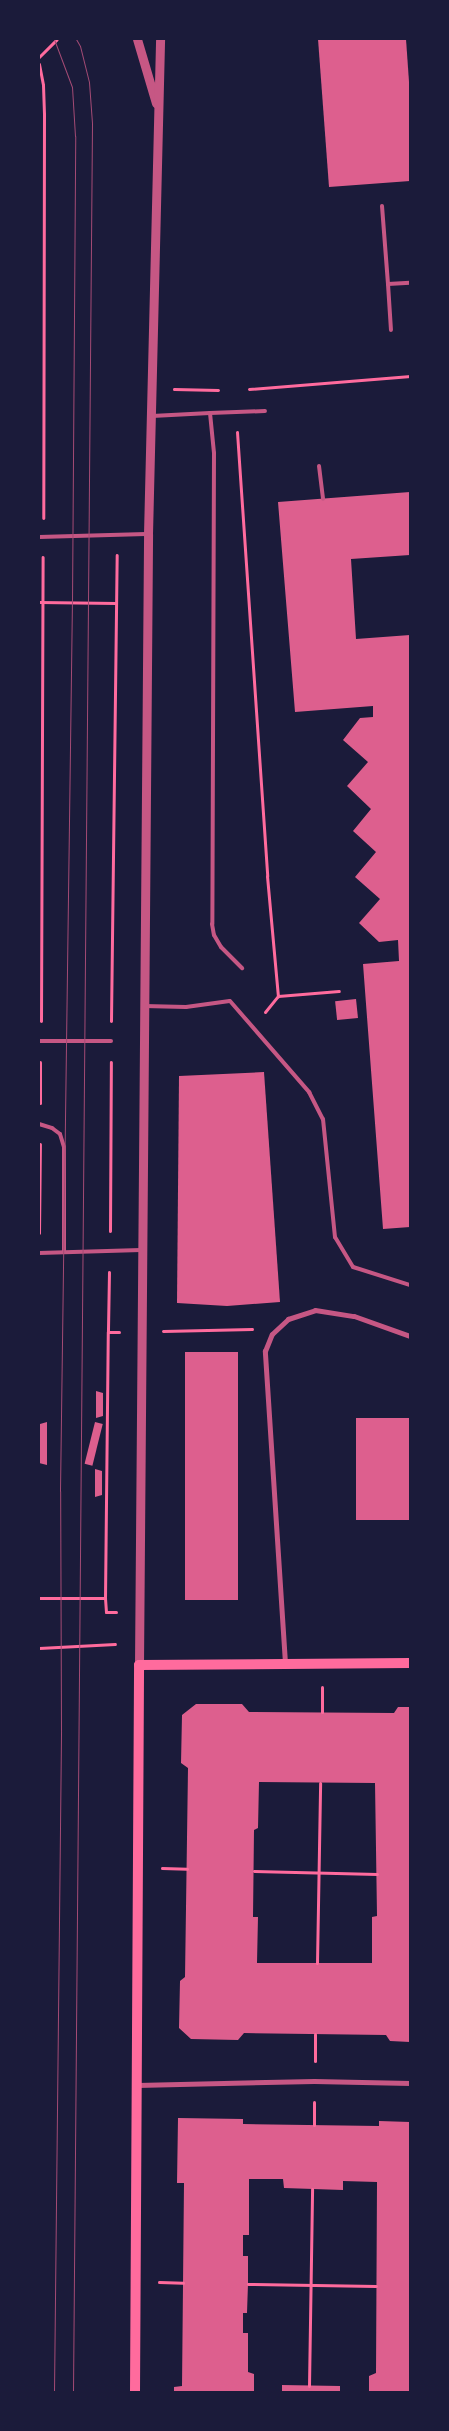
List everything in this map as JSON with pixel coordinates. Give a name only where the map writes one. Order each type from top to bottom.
[{"type":"main road","points":[[135,2392],[139,1665],[410,1663]]},
{"type":"street","points":[[137,39],[158,112]]},
{"type":"street","points":[[139,1665],[148,534],[160,39]]},
{"type":"street","points":[[40,1041],[111,1041]]},
{"type":"street","points":[[285,1663],[265,1351],[272,1334],[288,1319],[315,1310],[354,1316],[410,1336]]},
{"type":"street","points":[[136,2085],[314,2081],[410,2083]]},
{"type":"lane","points":[[382,206],[391,330]]},
{"type":"lane","points":[[388,284],[410,283]]},
{"type":"lane","points":[[150,416],[266,411]]},
{"type":"lane","points":[[210,413],[214,452],[212,924],[214,935],[221,947],[242,968]]},
{"type":"lane","points":[[320,466],[323,499]]},
{"type":"lane","points":[[41,537],[148,534]]},
{"type":"lane","points":[[144,1006],[186,1007],[230,1001],[308,1092],[323,1119],[335,1236],[353,1267],[410,1285]]},
{"type":"lane","points":[[39,1124],[52,1128],[60,1134],[64,1147],[64,1251]]},
{"type":"lane","points":[[39,1252],[142,1250]]},
{"type":"path","points":[[39,57],[57,39]]},
{"type":"path","points":[[39,64],[43,85],[44,114],[41,537],[44,602],[39,1252]]},
{"type":"path","points":[[151,389],[234,389],[410,376]]},
{"type":"path","points":[[234,389],[267,876],[278,996],[265,1013],[247,1020]]},
{"type":"path","points":[[39,602],[116,603]]},
{"type":"path","points":[[278,996],[339,991]]},
{"type":"path","points":[[39,1598],[106,1598],[108,1332]]},
{"type":"path","points":[[39,1648],[140,1643]]},
{"type":"path","points":[[317,1964],[320,1783]]},
{"type":"path","points":[[254,1871],[377,1874]]},
{"type":"path","points":[[309,2386],[312,2189]]},
{"type":"path","points":[[248,2284],[376,2286]]},
{"type":"building","points":[[318,39],[406,39],[410,96],[410,181],[329,187]]},
{"type":"building","points":[[410,492],[410,555],[351,559],[356,639],[410,635],[410,1227],[383,1229],[363,964],[399,961],[398,940],[379,942],[359,923],[380,899],[355,877],[376,852],[353,831],[371,809],[347,786],[368,762],[343,740],[360,718],[373,717],[373,706],[295,712],[278,502]]},
{"type":"building","points":[[356,999],[358,1018],[337,1020],[335,1001]]},
{"type":"building","points":[[264,1072],[280,1302],[227,1306],[177,1303],[179,1076]]},
{"type":"building","points":[[185,1352],[238,1352],[238,1600],[185,1600]]},
{"type":"building","points":[[96,1391],[103,1393],[103,1416],[96,1418]]},
{"type":"building","points":[[356,1418],[410,1418],[410,1520],[356,1520]]},
{"type":"building","points":[[47,1422],[47,1465],[39,1463],[40,1424]]},
{"type":"building","points":[[95,1422],[103,1424],[92,1466],[85,1464]]},
{"type":"building","points":[[95,1469],[102,1471],[102,1495],[95,1497]]},
{"type":"building","points":[[196,1704],[242,1704],[249,1712],[394,1713],[398,1707],[410,1707],[410,2042],[390,2041],[386,2035],[244,2033],[238,2040],[191,2039],[179,2028],[180,1981],[185,1977],[188,1768],[181,1763],[182,1715]],"holes":[[[259,1782],[375,1783],[377,1916],[372,1917],[372,1963],[257,1963],[258,1917],[253,1917],[254,1830],[258,1828]]]},
{"type":"building","points":[[178,2118],[243,2119],[243,2124],[379,2126],[379,2121],[410,2122],[410,2392],[369,2392],[369,2376],[376,2373],[377,2182],[343,2181],[343,2190],[284,2188],[283,2179],[249,2179],[249,2235],[243,2235],[243,2256],[248,2256],[248,2284],[247,2313],[243,2313],[243,2333],[248,2333],[248,2372],[254,2374],[254,2392],[174,2392],[174,2387],[182,2386],[184,2183],[177,2183]]},
{"type":"building","points":[[282,2385],[340,2386],[340,2392],[282,2392]]},
{"type":"tram line","points":[[54,39],[72,87],[75,136],[72,603],[60,1491],[61,1731],[54,2392]]},
{"type":"tram line","points":[[73,2392],[92,123],[89,82],[80,46],[76,39]]}]
